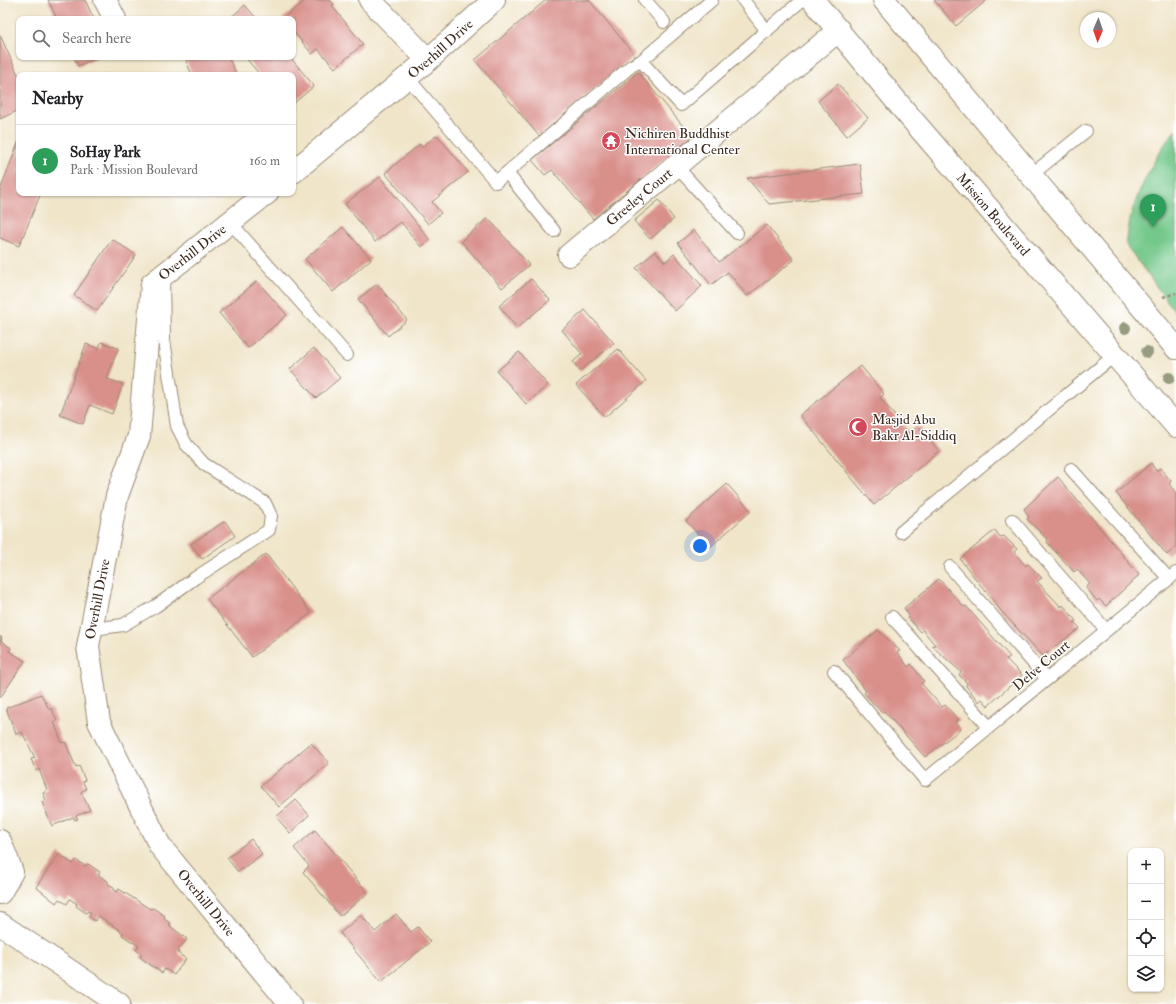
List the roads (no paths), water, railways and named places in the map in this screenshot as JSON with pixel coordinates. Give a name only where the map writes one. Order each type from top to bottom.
[{"type":"street","points":[[105,0],[113,16]]},
{"type":"street","points":[[370,0],[428,60]]},
{"type":"street","name":"Overhill Drive","points":[[296,170],[428,60],[494,0]]},
{"type":"street","name":"Mission Boulevard","points":[[813,0],[903,108],[1176,426]]},
{"type":"street","points":[[884,0],[1176,348]]},
{"type":"street","name":"Greeley Court","points":[[569,255],[839,30]]},
{"type":"street","name":"Overhill Drive","points":[[263,196],[152,284],[139,436],[118,496],[88,646],[99,722],[160,846],[290,1004]]},
{"type":"street","points":[[0,841],[12,872],[0,893]]},
{"type":"street","points":[[0,924],[119,1004]]},
{"type":"lane","points":[[645,0],[664,22]]},
{"type":"lane","points":[[407,77],[496,182],[631,66],[641,61],[712,0]]},
{"type":"lane","points":[[743,0],[767,31]]},
{"type":"lane","points":[[641,61],[681,105],[802,0]]},
{"type":"lane","points":[[1031,175],[1086,131]]},
{"type":"lane","points":[[676,166],[736,232]]},
{"type":"lane","points":[[507,173],[554,231]]},
{"type":"lane","points":[[230,222],[348,355]]},
{"type":"lane","points":[[93,624],[101,628],[123,625],[156,606],[195,578],[269,530],[271,516],[266,503],[204,464],[186,444],[177,426],[164,340],[163,275]]},
{"type":"lane","points":[[901,532],[1116,355]]},
{"type":"lane","points":[[1071,469],[1172,576]]},
{"type":"lane","points":[[1012,520],[1106,630]]},
{"type":"lane","points":[[950,567],[1047,679]]},
{"type":"lane","name":"Delve Court","points":[[834,671],[925,780],[1172,576]]},
{"type":"lane","points":[[892,617],[989,727]]},
{"type":"place","name":"Nichiren Buddhist International Center","points":[[611,141]]},
{"type":"place","name":"SoHay Park","points":[[1153,227]]},
{"type":"place","name":"Masjid Abu Bakr Al-Siddiq","points":[[858,427]]}]
